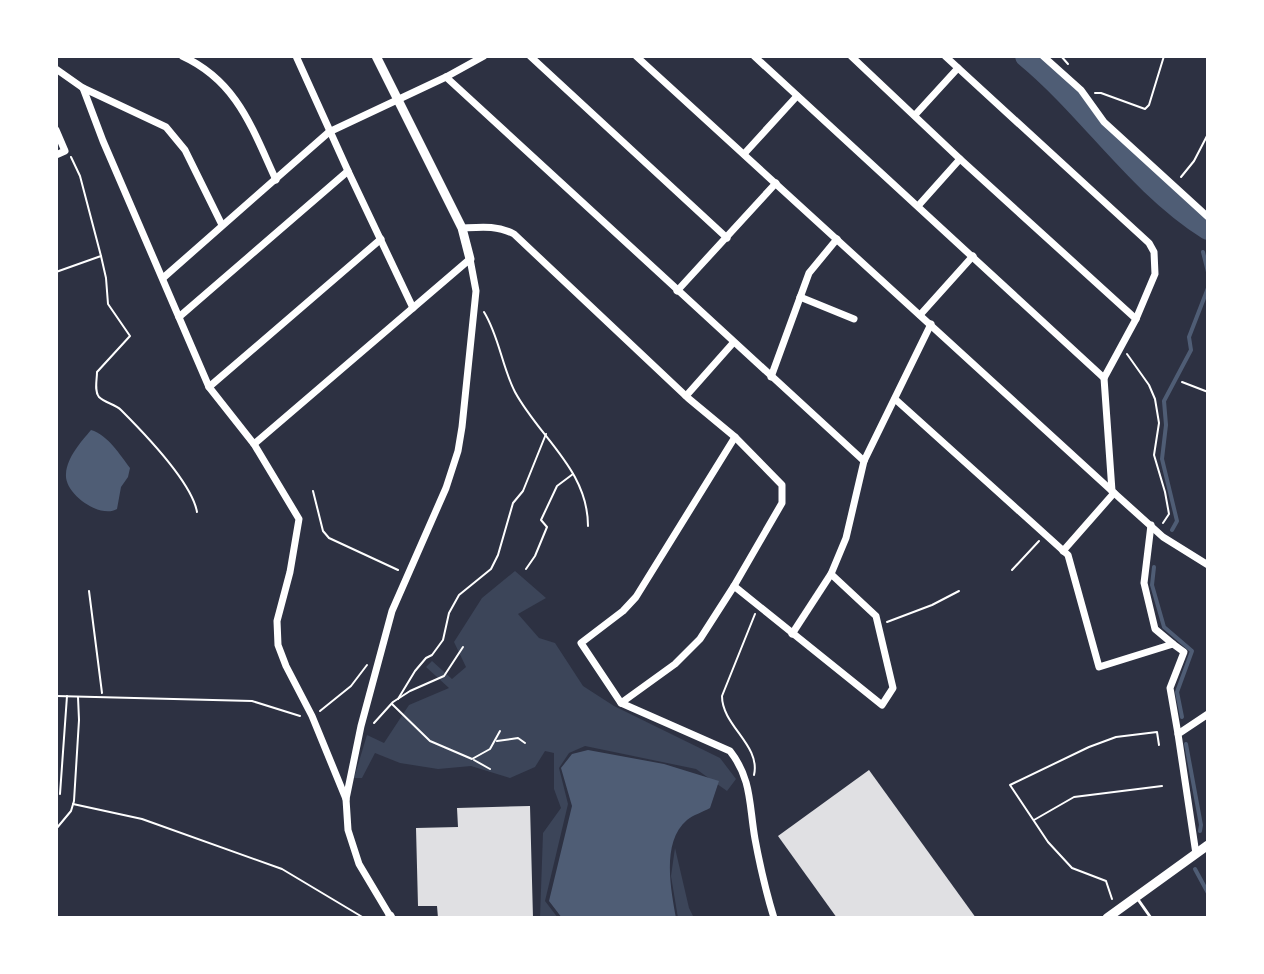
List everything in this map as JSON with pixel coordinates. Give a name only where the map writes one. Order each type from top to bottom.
[{"type":"street","points":[[182,56],[227,87],[248,121],[276,180]]},
{"type":"street","points":[[296,56],[413,308]]},
{"type":"street","points":[[376,56],[462,228],[476,291],[458,451],[446,488],[392,611],[361,724],[346,799],[348,830],[359,864],[391,917]]},
{"type":"street","points":[[163,278],[329,132],[484,56]]},
{"type":"street","points":[[530,56],[727,238]]},
{"type":"street","points":[[636,56],[1113,492],[1154,527],[1208,565]]},
{"type":"street","points":[[754,56],[1104,378]]},
{"type":"street","points":[[851,56],[1136,319]]},
{"type":"street","points":[[945,56],[1149,243],[1154,252],[1155,274],[1136,319],[1104,378],[1113,492],[1063,551]]},
{"type":"street","points":[[1043,56],[1081,90],[1104,122],[1208,217]]},
{"type":"street","points":[[915,115],[958,68]]},
{"type":"street","points":[[56,69],[83,88],[142,114],[177,137],[222,225]]},
{"type":"street","points":[[446,77],[864,461]]},
{"type":"street","points":[[83,88],[209,387],[254,444],[299,519],[277,621],[278,645],[312,716],[346,799]]},
{"type":"street","points":[[744,154],[797,96]]},
{"type":"street","points":[[56,130],[65,151],[56,155]]},
{"type":"street","points":[[918,206],[960,159]]},
{"type":"street","points":[[179,317],[348,171]]},
{"type":"street","points":[[677,291],[776,183]]},
{"type":"street","points":[[462,228],[488,227],[514,234],[779,479],[782,503],[734,586],[690,651],[621,703]]},
{"type":"street","points":[[209,387],[381,239]]},
{"type":"street","points":[[771,377],[809,273],[837,239]]},
{"type":"street","points":[[920,315],[973,256]]},
{"type":"street","points":[[254,444],[470,259]]},
{"type":"street","points":[[800,297],[854,319]]},
{"type":"street","points":[[792,634],[831,574],[849,528],[864,461],[931,324]]},
{"type":"street","points":[[686,396],[733,343]]},
{"type":"street","points":[[895,399],[1068,555],[1099,667],[1173,644]]},
{"type":"street","points":[[735,437],[636,597],[581,643],[621,703],[730,751],[741,765],[747,779],[755,837],[774,918]]},
{"type":"street","points":[[1154,527],[1144,583],[1155,629],[1184,652],[1170,688],[1196,854]]},
{"type":"street","points":[[734,586],[882,705],[893,688],[876,616],[831,574]]},
{"type":"street","points":[[1178,734],[1208,714]]},
{"type":"street","points":[[1107,918],[1208,845]]},
{"type":"lane","points":[[1136,897],[1151,918]]},
{"type":"path","points":[[1093,93],[1145,109],[1149,105],[1164,56]]},
{"type":"path","points":[[1173,187],[1194,161],[1208,134]]},
{"type":"path","points":[[65,151],[69,153],[80,176],[106,278],[108,304],[130,336],[97,372],[96,393],[119,408],[181,479],[191,493],[197,512]]},
{"type":"path","points":[[56,272],[101,256]]},
{"type":"path","points":[[474,306],[486,314],[516,394],[574,474],[588,510],[588,526]]},
{"type":"path","points":[[1120,349],[1149,385],[1158,412],[1154,455],[1169,514],[1154,527]]},
{"type":"path","points":[[1182,382],[1208,392]]},
{"type":"path","points":[[398,699],[415,671],[443,640],[449,613],[459,595],[491,569],[503,540],[510,510],[527,483],[546,434]]},
{"type":"path","points":[[526,569],[547,527],[541,520],[557,486],[574,474]]},
{"type":"path","points":[[313,491],[323,531],[329,538],[408,575]]},
{"type":"path","points":[[1012,570],[1045,535]]},
{"type":"path","points":[[89,591],[102,696]]},
{"type":"path","points":[[878,625],[932,605],[959,591]]},
{"type":"path","points":[[747,779],[754,777],[755,760],[724,711],[722,696],[758,606]]},
{"type":"path","points":[[361,724],[375,722],[398,699],[444,676],[463,647]]},
{"type":"path","points":[[56,696],[252,701],[307,718],[351,686],[367,664],[376,666]]},
{"type":"path","points":[[60,794],[67,696]]},
{"type":"path","points":[[56,829],[73,804],[79,720],[77,696]]},
{"type":"path","points":[[392,704],[430,741],[490,769]]},
{"type":"path","points":[[472,759],[490,749],[500,731]]},
{"type":"path","points":[[1116,911],[1106,881],[1072,868],[1033,821],[1010,785],[1116,737],[1157,732],[1159,745]]},
{"type":"path","points":[[495,740],[518,738],[525,743]]},
{"type":"path","points":[[1033,821],[1074,797],[1162,786]]},
{"type":"path","points":[[73,804],[142,819],[282,869],[364,918]]},
{"type":"shaded area","points":[[91,430],[108,441],[130,468],[121,487],[117,509],[110,511],[84,503],[67,482],[69,462]]},
{"type":"shaded area","points":[[515,571],[546,598],[518,614],[539,638],[555,643],[583,686],[614,706],[720,758],[736,779],[727,791],[696,769],[585,746],[569,753],[559,768],[568,804],[545,901],[558,918],[540,918],[543,833],[561,808],[554,789],[554,753],[545,751],[535,767],[510,778],[471,766],[438,769],[400,763],[375,753],[362,778],[354,778],[367,735],[384,743],[409,705],[449,688],[426,667],[432,661],[452,679],[466,667],[454,642],[482,598]]},
{"type":"shaded area","points":[[588,750],[664,764],[719,781],[710,808],[687,820],[674,841],[670,867],[676,918],[562,918],[549,901],[572,806],[561,768],[572,754]]},
{"type":"shaded area","points":[[675,848],[694,918],[678,918],[671,876]]},
{"type":"building","points":[[869,770],[976,918],[837,918],[778,836]]},
{"type":"building","points":[[530,806],[533,918],[438,918],[437,906],[418,906],[416,828],[458,827],[457,808]]},
{"type":"waterway","points":[[1026,56],[1159,190],[1208,229]]},
{"type":"waterway","points":[[1203,252],[1208,272]]},
{"type":"waterway","points":[[1172,530],[1177,521],[1162,459],[1166,425],[1164,401],[1191,350],[1189,337],[1208,288],[1208,276]]},
{"type":"waterway","points":[[1154,567],[1152,585],[1164,627],[1192,651],[1177,692],[1182,717]]},
{"type":"waterway","points":[[1186,744],[1200,831]]},
{"type":"waterway","points":[[1195,869],[1208,893]]}]
